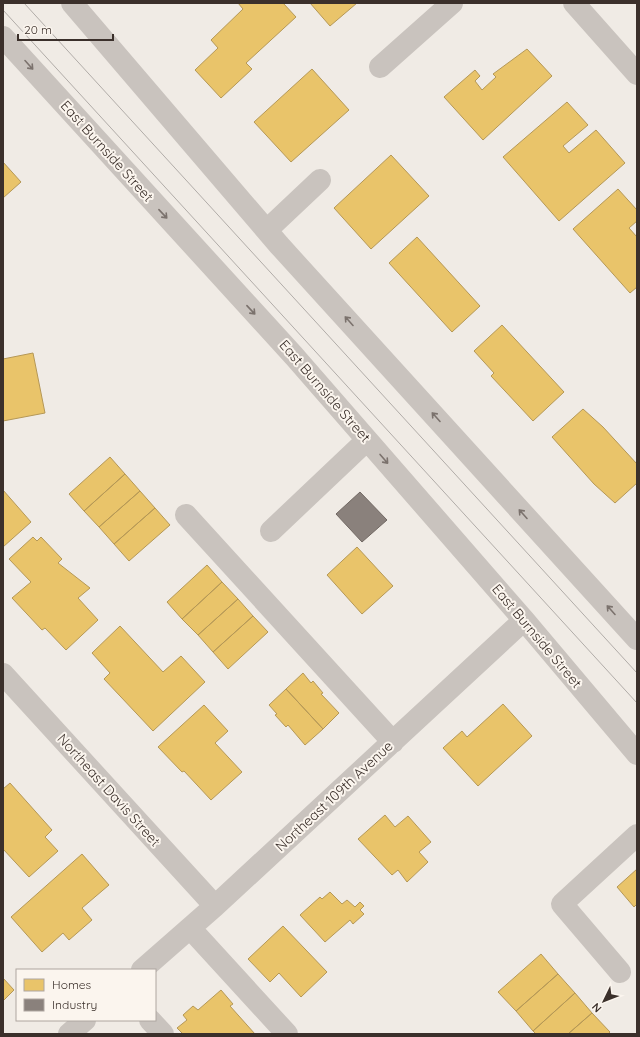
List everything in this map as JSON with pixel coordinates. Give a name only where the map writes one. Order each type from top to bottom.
[{"type":"street","points":[[72,3],[267,230],[637,639]]},
{"type":"street","points":[[380,67],[452,3]]},
{"type":"street","points":[[574,3],[637,74]]},
{"type":"street","name":"East Burnside Street","points":[[3,37],[294,356],[524,620],[637,754]]},
{"type":"street","points":[[267,230],[320,180]]},
{"type":"street","points":[[271,531],[368,440]]},
{"type":"street","points":[[186,516],[393,742]]},
{"type":"street","name":"Northeast 109th Avenue","points":[[143,969],[215,906],[524,620]]},
{"type":"street","name":"Northeast Davis Street","points":[[3,674],[215,906]]},
{"type":"street","points":[[620,972],[562,904],[637,835]]},
{"type":"street","points":[[190,928],[287,1034]]},
{"type":"street","points":[[69,1034],[84,1021]]},
{"type":"street","points":[[151,1021],[163,1034]]},
{"type":"building: Homes","points":[[238,3],[283,3],[296,17],[246,63],[252,69],[221,98],[195,70],[218,48],[211,40],[243,9]]},
{"type":"building: Homes","points":[[310,3],[357,3],[330,26]]},
{"type":"building: Homes","points":[[527,49],[552,76],[483,140],[444,97],[475,70],[480,76],[475,81],[482,90],[496,77],[493,74]]},
{"type":"building: Homes","points":[[312,69],[349,110],[291,162],[254,122]]},
{"type":"building: Homes","points":[[567,102],[588,125],[563,146],[569,153],[596,130],[625,163],[559,221],[503,157]]},
{"type":"building: Homes","points":[[391,155],[429,196],[371,249],[334,208]]},
{"type":"building: Homes","points":[[3,162],[21,182],[3,198]]},
{"type":"building: Homes","points":[[618,189],[637,210],[637,221],[629,228],[637,237],[637,287],[630,293],[573,229]]},
{"type":"building: Homes","points":[[417,237],[480,306],[452,332],[389,263]]},
{"type":"building: Homes","points":[[502,325],[564,392],[533,421],[491,376],[494,373],[474,351]]},
{"type":"building: Homes","points":[[33,353],[45,413],[3,421],[3,359]]},
{"type":"building: Homes","points":[[583,409],[603,427],[637,464],[637,483],[615,503],[594,484],[552,437]]},
{"type":"building: Homes","points":[[110,457],[125,474],[84,511],[69,494]]},
{"type":"building: Homes","points":[[125,474],[140,491],[99,527],[84,511]]},
{"type":"building: Homes","points":[[3,490],[31,522],[3,547]]},
{"type":"building: Homes","points":[[140,491],[155,508],[114,544],[99,527]]},
{"type":"building: Homes","points":[[155,508],[170,525],[129,561],[114,544]]},
{"type":"building: Homes","points":[[33,537],[37,541],[41,537],[62,559],[58,563],[90,588],[78,598],[98,620],[66,650],[45,628],[42,630],[12,598],[31,582],[9,559]]},
{"type":"building: Homes","points":[[357,547],[393,586],[362,614],[327,575]]},
{"type":"building: Homes","points":[[207,565],[222,582],[182,619],[167,602]]},
{"type":"building: Homes","points":[[222,582],[238,599],[198,635],[182,619]]},
{"type":"building: Homes","points":[[238,599],[253,616],[213,652],[198,635]]},
{"type":"building: Homes","points":[[253,616],[268,632],[228,669],[213,652]]},
{"type":"building: Homes","points":[[120,626],[163,672],[181,656],[205,682],[153,731],[104,679],[110,673],[92,653]]},
{"type":"building: Homes","points":[[303,673],[311,683],[313,681],[323,693],[321,694],[339,713],[323,729],[286,689]]},
{"type":"building: Homes","points":[[286,689],[323,729],[305,745],[288,725],[286,727],[275,715],[277,714],[269,705]]},
{"type":"building: Homes","points":[[503,704],[532,736],[478,786],[443,748],[462,731],[467,737]]},
{"type":"building: Homes","points":[[204,705],[228,731],[215,743],[242,772],[211,800],[184,771],[182,772],[158,747]]},
{"type":"building: Homes","points":[[10,783],[52,830],[45,837],[58,851],[29,877],[3,849],[3,789]]},
{"type":"building: Homes","points":[[385,815],[395,827],[408,816],[431,842],[419,852],[428,862],[407,882],[398,870],[392,875],[358,839]]},
{"type":"building: Homes","points":[[82,854],[109,885],[82,908],[92,920],[69,940],[63,933],[42,952],[11,917]]},
{"type":"building: Homes","points":[[637,869],[637,904],[634,907],[617,887]]},
{"type":"building: Homes","points":[[330,892],[342,904],[347,900],[355,907],[360,902],[364,906],[360,910],[364,914],[353,924],[350,920],[325,942],[300,915],[320,897],[322,899]]},
{"type":"building: Homes","points":[[283,926],[327,972],[301,997],[279,973],[270,982],[248,959]]},
{"type":"building: Homes","points":[[541,954],[558,974],[516,1011],[498,992]]},
{"type":"building: Homes","points":[[558,974],[575,993],[533,1031],[516,1011]]},
{"type":"building: Homes","points":[[3,978],[14,990],[3,1001]]},
{"type":"building: Homes","points":[[221,990],[233,1004],[230,1006],[255,1034],[183,1034],[177,1028],[187,1020],[183,1015],[193,1006],[198,1010]]},
{"type":"building: Homes","points":[[575,993],[592,1013],[568,1034],[536,1034],[533,1031]]},
{"type":"building: Homes","points":[[592,1013],[610,1032],[608,1034],[568,1034]]},
{"type":"building: Industry","points":[[360,492],[387,520],[362,542],[336,514]]},
{"type":"tram line","points":[[24,3],[637,673]]},
{"type":"tram line","points":[[3,10],[637,703]]}]
